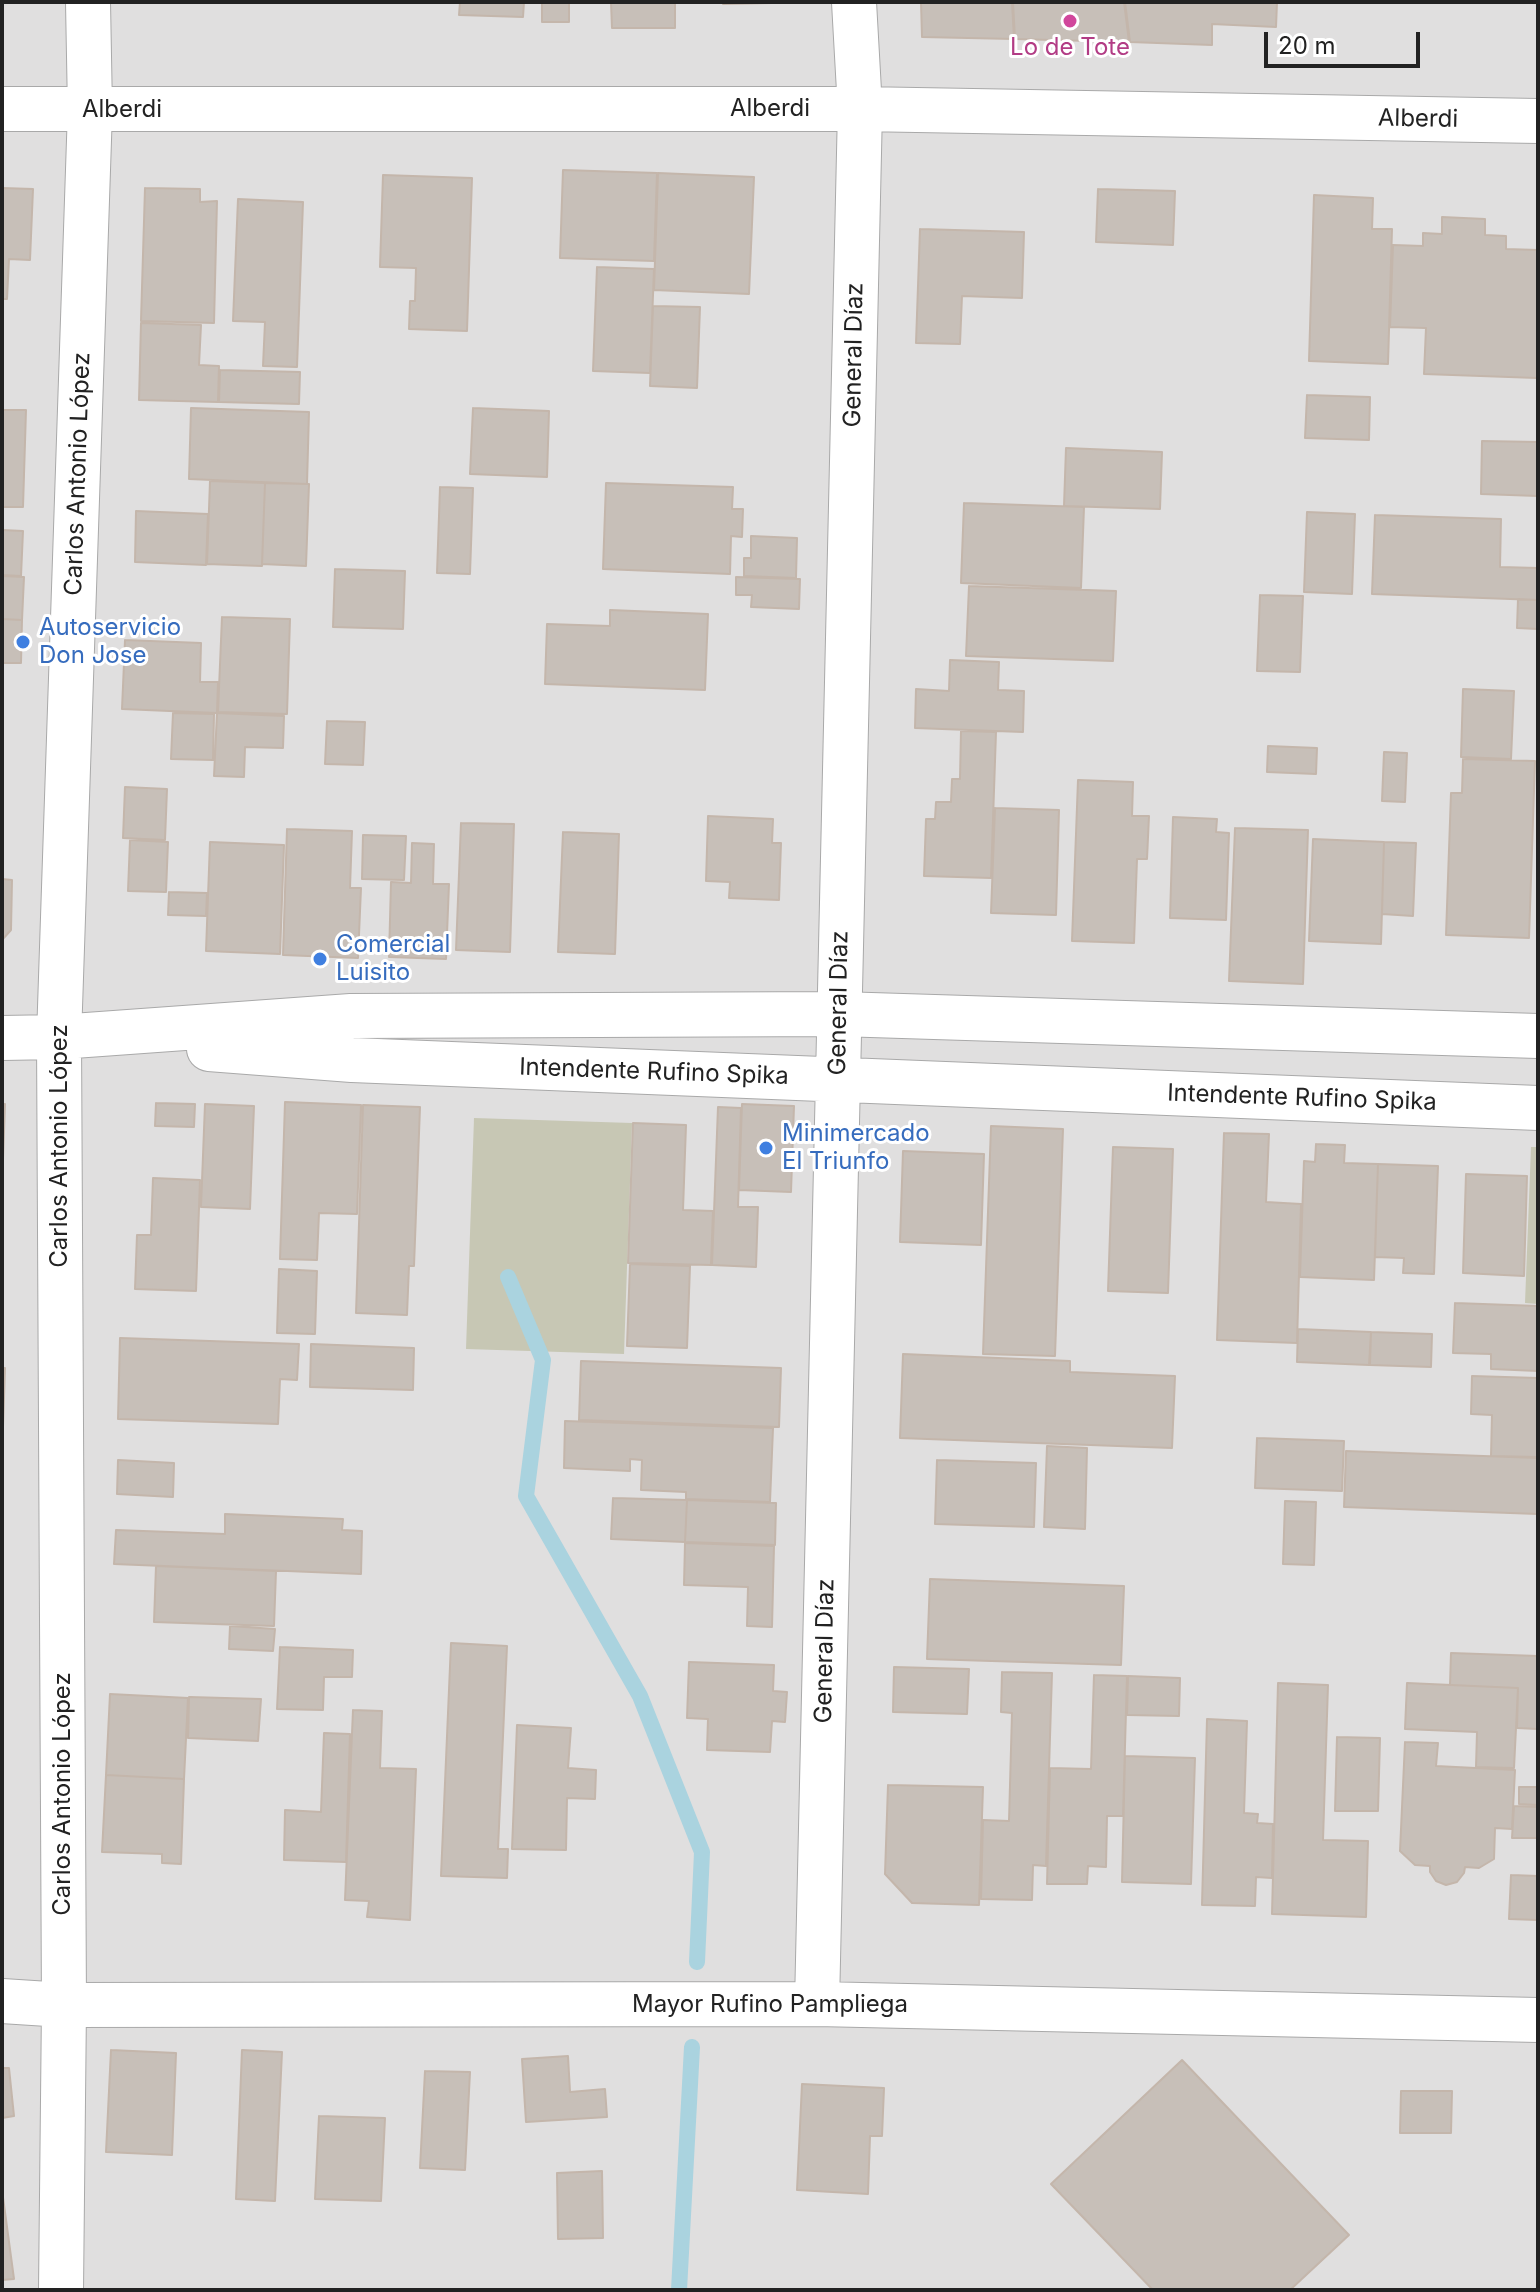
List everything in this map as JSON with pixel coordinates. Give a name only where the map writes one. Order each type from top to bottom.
[{"type":"street","name":"Carlos Antonio López","points":[[61,2290],[64,2005],[59,1037],[90,110],[88,2]]},
{"type":"street","name":"General Díaz","points":[[817,2004],[860,109],[854,2]]},
{"type":"street","name":"Alberdi","points":[[2,109],[860,109],[1538,121]]},
{"type":"street","name":"Intendente Rufino Spika","points":[[2,1038],[59,1037],[351,1016],[839,1014],[1538,1036]]},
{"type":"street","name":"Intendente Rufino Spika","points":[[59,1037],[352,1060],[1538,1108]]},
{"type":"street","name":"Mayor Rufino Pampliega","points":[[2,2001],[64,2005],[817,2004],[1538,2020]]},
{"type":"shaded area","points":[[2,2],[1538,2],[1538,2290],[2,2290]]},
{"type":"shaded area","points":[[474,1118],[632,1123],[624,1354],[466,1349]]},
{"type":"shaded area","points":[[1531,1147],[1538,1147],[1538,1304],[1525,1303]]},
{"type":"building","points":[[460,2],[524,2],[523,17],[459,15]]},
{"type":"building","points":[[542,2],[569,2],[569,22],[542,22]]},
{"type":"building","points":[[611,2],[675,2],[675,28],[612,28]]},
{"type":"building","points":[[772,2],[772,3],[723,4]]},
{"type":"building","name":"Lo de Tote","points":[[921,2],[1012,2],[1014,39],[922,37]]},
{"type":"building","name":"Lo de Tote","points":[[1013,2],[1124,2],[1129,42],[1015,39]]},
{"type":"building","points":[[1125,2],[1277,2],[1276,27],[1212,24],[1212,45],[1130,42]]},
{"type":"building","points":[[563,170],[657,173],[654,261],[560,258]]},
{"type":"building","points":[[658,173],[754,177],[749,294],[654,290]]},
{"type":"building","points":[[383,175],[472,178],[467,331],[409,329],[410,301],[415,301],[416,268],[380,267]]},
{"type":"building","points":[[2,188],[33,189],[30,260],[9,259],[7,299],[2,299]]},
{"type":"building","points":[[145,188],[200,189],[200,202],[217,201],[214,323],[141,321]]},
{"type":"building","points":[[1098,189],[1175,191],[1173,245],[1096,242]]},
{"type":"building","points":[[1314,195],[1373,198],[1372,229],[1392,229],[1388,364],[1309,361]]},
{"type":"building","points":[[238,199],[303,202],[297,367],[263,366],[265,322],[233,321]]},
{"type":"building","points":[[1442,217],[1485,219],[1485,235],[1506,236],[1506,249],[1538,250],[1537,378],[1424,374],[1426,328],[1390,327],[1393,245],[1423,246],[1423,233],[1442,234]]},
{"type":"building","points":[[920,229],[1024,232],[1022,298],[962,296],[960,344],[916,343]]},
{"type":"building","points":[[597,267],[654,269],[650,373],[593,371]]},
{"type":"building","points":[[653,306],[700,307],[697,388],[650,386]]},
{"type":"building","points":[[141,323],[201,325],[199,365],[219,366],[218,402],[139,400]]},
{"type":"building","points":[[220,370],[300,372],[299,404],[219,402]]},
{"type":"building","points":[[1307,395],[1370,397],[1369,440],[1305,438]]},
{"type":"building","points":[[191,408],[309,412],[307,484],[189,479]]},
{"type":"building","points":[[473,408],[549,411],[547,477],[470,474]]},
{"type":"building","points":[[2,410],[26,410],[23,507],[2,507]]},
{"type":"building","points":[[1482,441],[1538,442],[1538,496],[1481,494]]},
{"type":"building","points":[[1066,448],[1162,452],[1160,509],[1064,506]]},
{"type":"building","points":[[210,481],[265,483],[262,566],[207,564]]},
{"type":"building","points":[[265,483],[309,484],[306,566],[262,564]]},
{"type":"building","points":[[606,483],[733,487],[732,509],[743,509],[742,537],[731,536],[730,574],[603,569]]},
{"type":"building","points":[[440,487],[473,488],[470,574],[437,573]]},
{"type":"building","points":[[964,503],[1084,507],[1081,588],[961,583]]},
{"type":"building","points":[[136,511],[208,514],[206,565],[135,562]]},
{"type":"building","points":[[1307,512],[1355,514],[1352,594],[1304,592]]},
{"type":"building","points":[[1375,515],[1501,519],[1500,567],[1538,568],[1538,600],[1372,594]]},
{"type":"building","points":[[2,530],[23,531],[21,576],[2,575]]},
{"type":"building","points":[[751,536],[797,538],[796,578],[744,576],[744,558],[751,558]]},
{"type":"building","points":[[335,569],[405,571],[403,629],[333,627]]},
{"type":"building","points":[[2,576],[24,577],[22,620],[2,619]]},
{"type":"building","points":[[736,577],[800,579],[799,609],[751,607],[752,595],[736,595]]},
{"type":"building","points":[[969,586],[1116,591],[1113,661],[966,656]]},
{"type":"building","points":[[1260,595],[1303,596],[1300,672],[1257,671]]},
{"type":"building","points":[[1518,599],[1538,600],[1538,629],[1517,628]]},
{"type":"building","points":[[610,610],[708,614],[705,690],[545,684],[547,624],[610,626]]},
{"type":"building","points":[[222,617],[290,619],[287,714],[218,712]]},
{"type":"building","points":[[2,619],[22,620],[21,663],[2,663]]},
{"type":"building","points":[[125,640],[201,643],[200,682],[218,682],[217,713],[122,709]]},
{"type":"building","points":[[950,660],[999,662],[998,690],[1024,691],[1023,732],[915,728],[916,689],[949,691]]},
{"type":"building","points":[[1463,689],[1514,691],[1511,759],[1461,757]]},
{"type":"building","points":[[173,713],[214,714],[213,760],[171,759]]},
{"type":"building","points":[[217,713],[284,716],[283,748],[245,747],[244,777],[214,776]]},
{"type":"building","points":[[327,721],[365,722],[363,765],[325,764]]},
{"type":"building","points":[[961,731],[996,732],[991,878],[924,876],[926,819],[935,819],[936,802],[951,802],[952,779],[960,779]]},
{"type":"building","points":[[1268,746],[1317,748],[1316,774],[1267,772]]},
{"type":"building","points":[[1384,752],[1407,753],[1405,802],[1382,801]]},
{"type":"building","points":[[1463,759],[1535,761],[1529,938],[1446,935],[1451,793],[1462,793]]},
{"type":"building","points":[[1078,780],[1133,782],[1132,816],[1149,816],[1147,859],[1137,859],[1134,943],[1072,941]]},
{"type":"building","points":[[125,787],[167,789],[165,840],[123,838]]},
{"type":"building","points":[[995,808],[1059,810],[1056,915],[991,913]]},
{"type":"building","points":[[708,816],[773,819],[772,843],[781,843],[779,900],[729,898],[730,882],[706,881]]},
{"type":"building","points":[[1173,817],[1217,819],[1216,832],[1229,833],[1226,920],[1170,918]]},
{"type":"building","points":[[461,823],[514,824],[510,952],[456,950]]},
{"type":"building","points":[[1235,828],[1308,830],[1303,984],[1229,981]]},
{"type":"building","points":[[287,829],[352,831],[350,888],[361,888],[358,958],[283,955]]},
{"type":"building","points":[[563,832],[619,834],[615,954],[558,952]]},
{"type":"building","points":[[363,835],[406,836],[404,880],[362,879]]},
{"type":"building","points":[[1313,839],[1384,842],[1381,944],[1309,941]]},
{"type":"building","points":[[130,840],[168,842],[166,892],[128,891]]},
{"type":"building","points":[[210,842],[284,845],[280,954],[206,951]]},
{"type":"building","points":[[1384,842],[1416,843],[1413,916],[1382,914]]},
{"type":"building","points":[[412,843],[434,844],[433,884],[449,884],[446,959],[389,957],[391,882],[411,883]]},
{"type":"building","points":[[2,879],[12,880],[11,930],[2,940]]},
{"type":"building","points":[[169,892],[207,893],[206,916],[168,915]]},
{"type":"building","points":[[285,1102],[361,1105],[357,1214],[319,1213],[317,1260],[280,1259]]},
{"type":"building","points":[[156,1103],[195,1104],[194,1127],[155,1126]]},
{"type":"building","points":[[2,1104],[5,1104],[2,1187]]},
{"type":"building","points":[[205,1104],[254,1106],[250,1209],[201,1207]]},
{"type":"building","name":"Minimercado El Triunfo","points":[[742,1104],[794,1106],[791,1192],[739,1190]]},
{"type":"building","points":[[363,1105],[420,1107],[414,1266],[409,1266],[407,1315],[356,1313]]},
{"type":"building","points":[[718,1107],[741,1108],[738,1207],[758,1207],[756,1267],[712,1265]]},
{"type":"building","points":[[633,1123],[686,1125],[683,1210],[713,1211],[711,1265],[628,1263]]},
{"type":"building","points":[[991,1126],[1063,1129],[1055,1356],[983,1354]]},
{"type":"building","points":[[1224,1133],[1269,1134],[1266,1202],[1301,1204],[1297,1343],[1217,1340]]},
{"type":"building","points":[[1316,1144],[1345,1145],[1344,1163],[1378,1164],[1374,1280],[1300,1277],[1304,1161],[1315,1162]]},
{"type":"building","points":[[1113,1147],[1173,1149],[1168,1293],[1108,1291]]},
{"type":"building","points":[[903,1151],[984,1154],[981,1245],[900,1242]]},
{"type":"building","points":[[1378,1164],[1438,1166],[1434,1274],[1403,1273],[1404,1258],[1375,1257]]},
{"type":"building","points":[[1466,1174],[1527,1176],[1524,1276],[1463,1273]]},
{"type":"building","points":[[153,1178],[200,1180],[196,1291],[135,1289],[137,1235],[151,1235]]},
{"type":"building","points":[[630,1264],[690,1266],[687,1348],[627,1346]]},
{"type":"building","points":[[279,1269],[317,1271],[315,1334],[277,1333]]},
{"type":"building","points":[[1455,1303],[1538,1306],[1538,1371],[1491,1369],[1491,1354],[1453,1353]]},
{"type":"building","points":[[1298,1329],[1371,1332],[1369,1365],[1297,1362]]},
{"type":"building","points":[[1371,1332],[1432,1334],[1431,1367],[1370,1365]]},
{"type":"building","points":[[120,1338],[299,1344],[297,1380],[280,1379],[278,1424],[118,1419]]},
{"type":"building","points":[[311,1344],[414,1348],[413,1390],[310,1387]]},
{"type":"building","points":[[903,1354],[1070,1361],[1070,1372],[1175,1376],[1172,1448],[900,1438]]},
{"type":"building","points":[[581,1361],[781,1368],[779,1427],[579,1420]]},
{"type":"building","points":[[2,1368],[5,1368],[3,1427],[2,1427]]},
{"type":"building","points":[[1472,1376],[1538,1378],[1538,1457],[1491,1456],[1492,1415],[1471,1414]]},
{"type":"building","points":[[565,1421],[773,1428],[770,1502],[686,1499],[686,1492],[641,1490],[642,1460],[630,1459],[630,1471],[564,1468]]},
{"type":"building","points":[[1257,1438],[1344,1441],[1342,1491],[1255,1488]]},
{"type":"building","points":[[1047,1446],[1087,1448],[1085,1529],[1044,1527]]},
{"type":"building","points":[[1346,1451],[1538,1458],[1538,1514],[1344,1507]]},
{"type":"building","points":[[118,1460],[174,1463],[173,1497],[117,1494]]},
{"type":"building","points":[[937,1460],[1036,1463],[1034,1527],[935,1524]]},
{"type":"building","points":[[613,1498],[687,1500],[685,1542],[611,1539]]},
{"type":"building","points":[[687,1500],[776,1503],[775,1545],[685,1542]]},
{"type":"building","points":[[1285,1501],[1316,1502],[1314,1565],[1283,1564]]},
{"type":"building","points":[[225,1514],[343,1519],[342,1530],[362,1531],[361,1574],[114,1564],[116,1530],[225,1534]]},
{"type":"building","points":[[685,1543],[774,1546],[772,1627],[747,1626],[748,1587],[684,1585]]},
{"type":"building","points":[[156,1566],[276,1571],[274,1626],[154,1622]]},
{"type":"building","points":[[930,1579],[1124,1586],[1121,1665],[927,1659]]},
{"type":"building","points":[[230,1626],[275,1629],[273,1651],[229,1649]]},
{"type":"building","points":[[451,1643],[507,1646],[498,1849],[508,1849],[507,1878],[441,1876]]},
{"type":"building","points":[[280,1647],[353,1650],[352,1677],[324,1677],[323,1710],[277,1709]]},
{"type":"building","points":[[1451,1653],[1538,1656],[1538,1729],[1517,1728],[1518,1688],[1450,1685]]},
{"type":"building","points":[[689,1662],[774,1665],[773,1691],[787,1692],[785,1722],[772,1721],[770,1752],[707,1750],[708,1719],[687,1718]]},
{"type":"building","points":[[894,1667],[969,1669],[967,1714],[893,1712]]},
{"type":"building","points":[[1002,1672],[1052,1673],[1046,1866],[1033,1865],[1032,1900],[981,1899],[983,1820],[1009,1821],[1012,1713],[1001,1712]]},
{"type":"building","points":[[1094,1675],[1127,1676],[1123,1816],[1107,1816],[1106,1867],[1088,1866],[1087,1884],[1047,1884],[1050,1768],[1091,1769]]},
{"type":"building","points":[[1128,1676],[1180,1678],[1179,1716],[1127,1715]]},
{"type":"building","points":[[1278,1683],[1328,1685],[1323,1840],[1368,1841],[1366,1917],[1272,1914]]},
{"type":"building","points":[[1407,1683],[1518,1688],[1514,1768],[1476,1767],[1477,1732],[1405,1729]]},
{"type":"building","points":[[110,1694],[188,1698],[184,1779],[106,1775]]},
{"type":"building","points":[[189,1697],[261,1699],[258,1741],[188,1738]]},
{"type":"building","points":[[353,1710],[382,1711],[380,1768],[416,1769],[410,1920],[367,1917],[369,1901],[345,1900]]},
{"type":"building","points":[[1207,1719],[1247,1721],[1244,1813],[1258,1814],[1257,1823],[1273,1824],[1272,1878],[1256,1877],[1255,1906],[1202,1905]]},
{"type":"building","points":[[517,1725],[571,1728],[568,1768],[596,1770],[595,1799],[567,1798],[566,1850],[512,1849]]},
{"type":"building","points":[[324,1733],[350,1734],[346,1862],[284,1860],[285,1810],[321,1812]]},
{"type":"building","points":[[1337,1737],[1380,1738],[1378,1811],[1335,1811]]},
{"type":"building","points":[[1405,1742],[1438,1743],[1436,1766],[1515,1770],[1512,1829],[1495,1828],[1494,1859],[1479,1868],[1465,1867],[1457,1882],[1446,1885],[1436,1881],[1430,1866],[1415,1865],[1400,1851]]},
{"type":"building","points":[[1125,1756],[1195,1758],[1191,1884],[1122,1882]]},
{"type":"building","points":[[106,1775],[184,1779],[181,1864],[162,1863],[162,1854],[102,1852]]},
{"type":"building","points":[[888,1785],[983,1787],[979,1905],[912,1903],[885,1874]]},
{"type":"building","points":[[1519,1787],[1538,1787],[1538,1805],[1519,1804]]},
{"type":"building","points":[[1514,1806],[1538,1807],[1538,1838],[1512,1838]]},
{"type":"building","points":[[1511,1875],[1538,1876],[1538,1920],[1509,1919]]},
{"type":"building","points":[[111,2050],[176,2053],[172,2155],[106,2152]]},
{"type":"building","points":[[242,2050],[282,2052],[275,2201],[236,2199]]},
{"type":"building","points":[[568,2056],[570,2092],[605,2089],[607,2117],[526,2122],[522,2059]]},
{"type":"building","points":[[1182,2060],[1349,2235],[1290,2290],[1153,2290],[1051,2184]]},
{"type":"building","points":[[2,2068],[9,2068],[14,2116],[2,2118]]},
{"type":"building","points":[[425,2071],[470,2072],[465,2170],[420,2168]]},
{"type":"building","points":[[802,2084],[884,2088],[882,2136],[870,2136],[868,2194],[797,2190]]},
{"type":"building","points":[[1401,2091],[1452,2091],[1451,2133],[1400,2133]]},
{"type":"building","points":[[319,2116],[385,2118],[381,2201],[315,2199]]},
{"type":"building","points":[[602,2171],[603,2238],[558,2239],[557,2173]]},
{"type":"building","points":[[2,2190],[14,2279],[2,2280]]},
{"type":"waterway","points":[[508,1277],[543,1360],[526,1496],[640,1696],[702,1852],[697,1962]]},
{"type":"waterway","points":[[679,2290],[692,2047]]},
{"type":"place","name":"Lo de Tote","points":[[1070,21]]},
{"type":"place","name":"Autoservicio Don Jose","points":[[23,642]]},
{"type":"place","name":"Comercial Luisito","points":[[320,959]]},
{"type":"place","name":"Minimercado El Triunfo","points":[[766,1148]]}]
